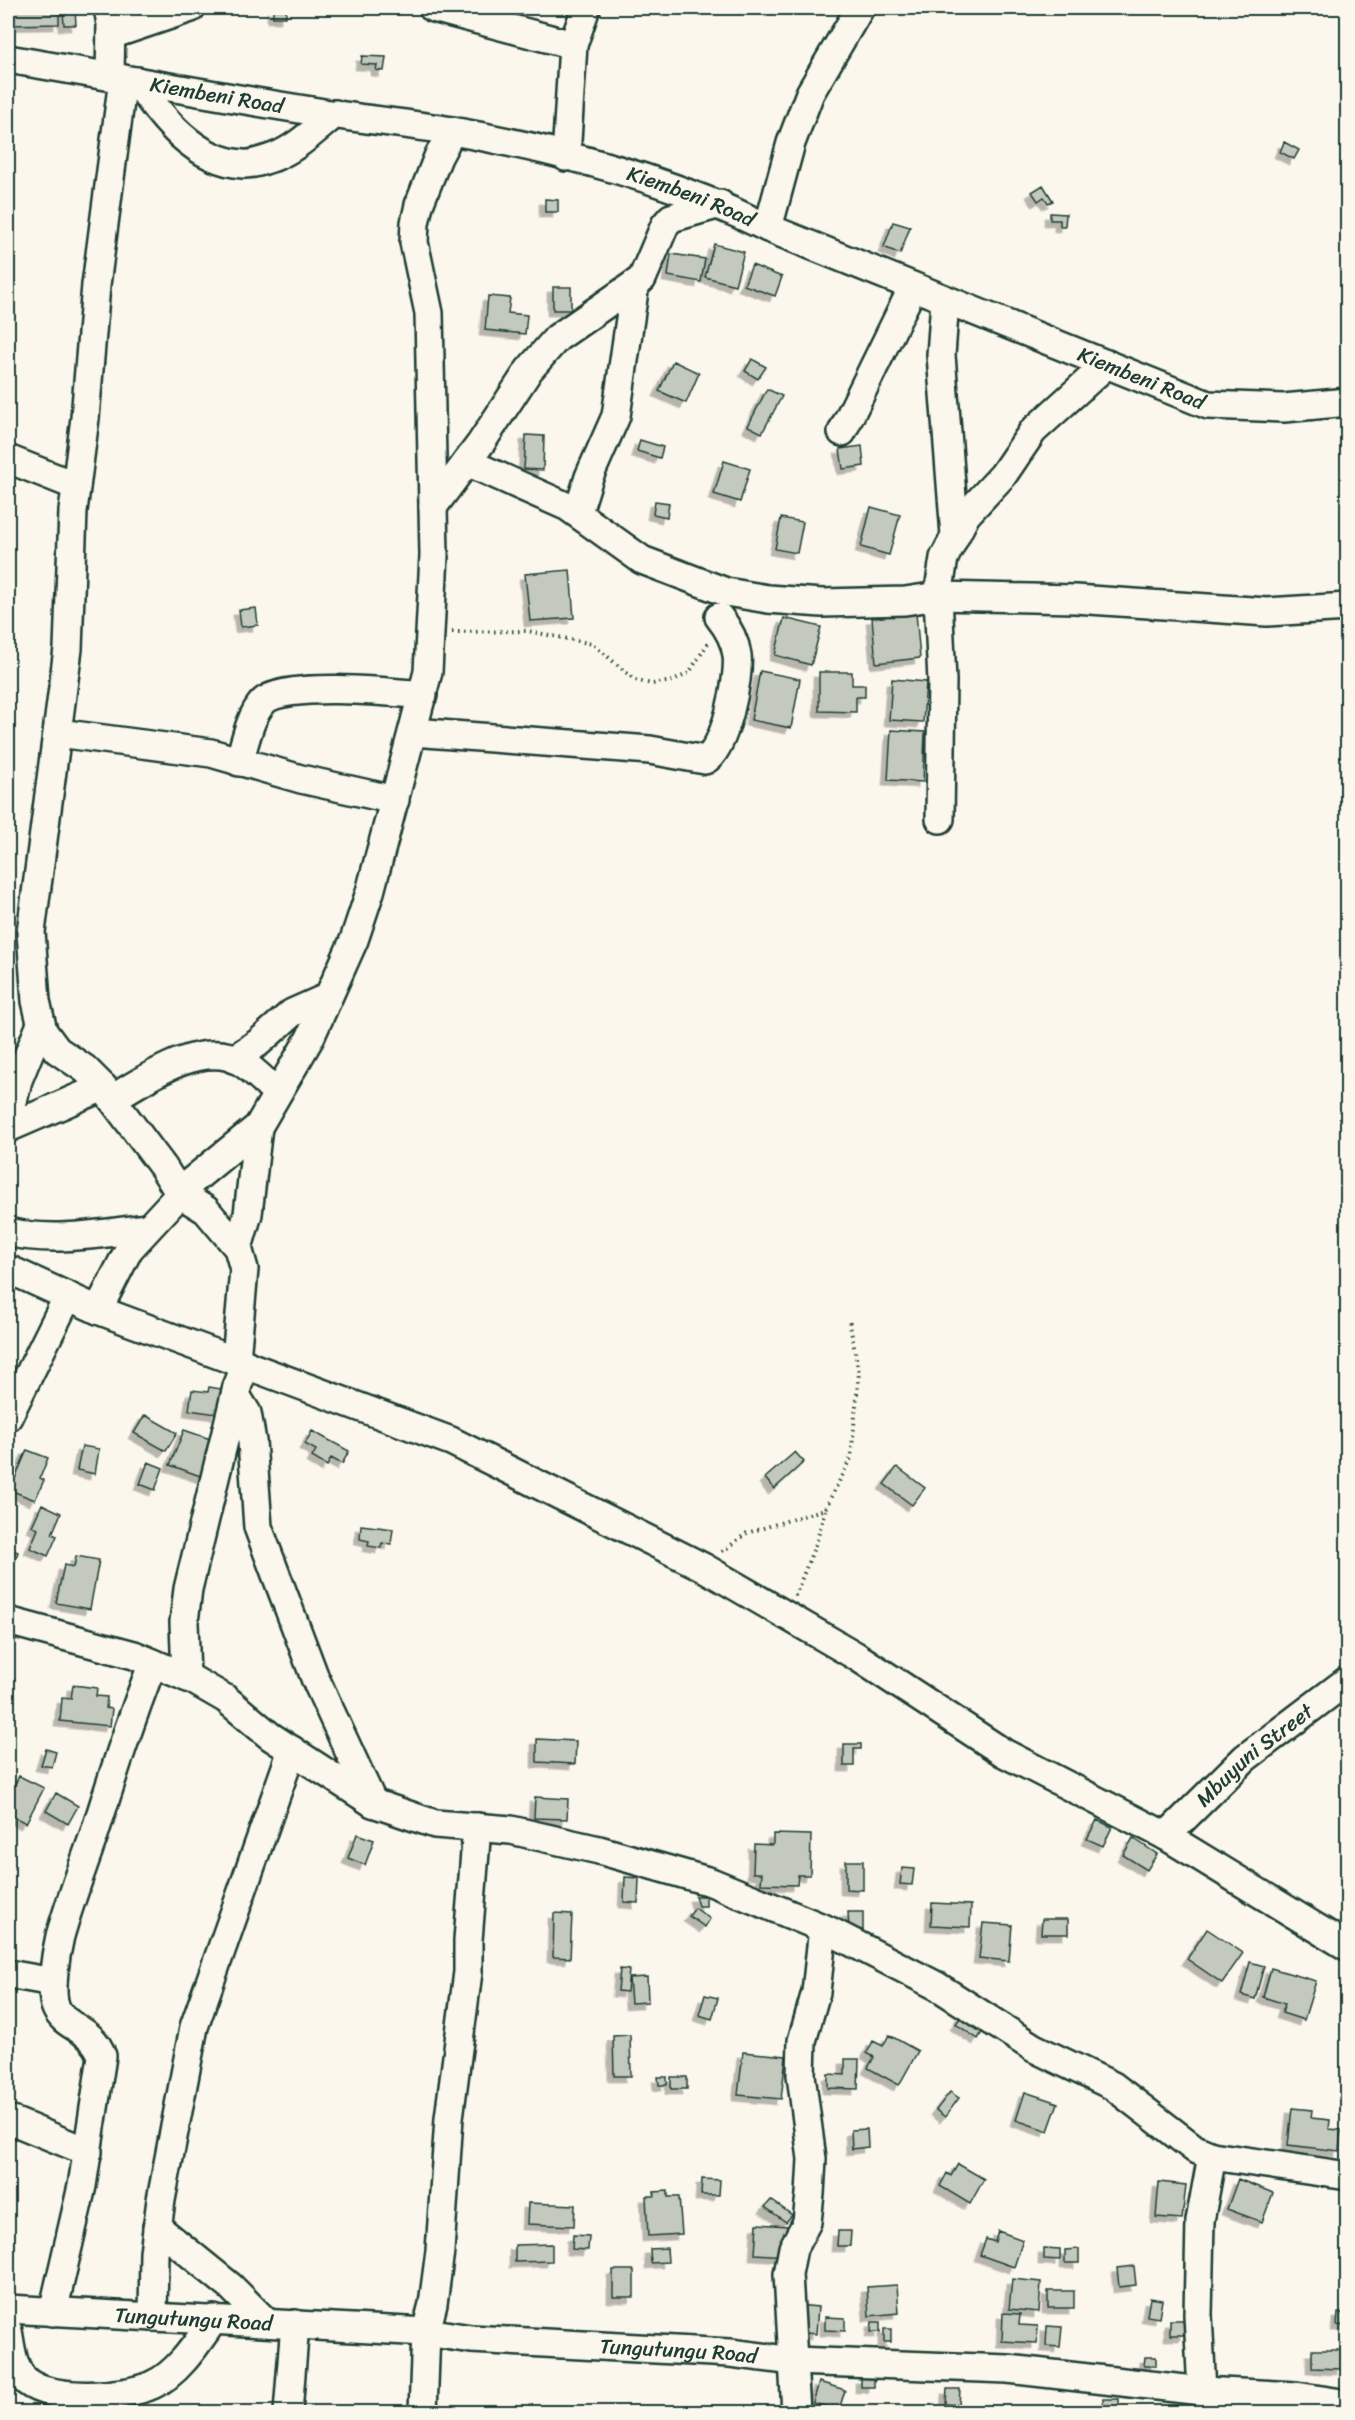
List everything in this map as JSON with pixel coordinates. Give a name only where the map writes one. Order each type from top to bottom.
[{"type":"street","points":[[108,8],[111,34],[123,79],[96,285],[89,383],[73,511],[68,650],[31,932],[36,1001],[42,1031],[57,1050],[85,1068],[107,1093],[163,1167],[180,1194],[206,1210],[238,1248],[244,1269],[237,1397],[247,1413],[252,1442],[258,1527],[315,1678],[373,1803]]},
{"type":"street","points":[[111,34],[192,8]]},
{"type":"street","points":[[433,8],[472,13],[573,45]]},
{"type":"street","points":[[566,157],[573,45],[586,8]]},
{"type":"street","points":[[768,228],[791,143],[810,93],[860,8]]},
{"type":"street","name":"Kiembeni Road","points":[[8,59],[335,114],[452,131],[566,157],[632,175],[720,204],[768,228],[1208,405],[1284,408],[1347,402]]},
{"type":"street","points":[[123,79],[153,106],[172,128],[193,145],[221,160],[244,165],[276,156],[300,142],[335,114]]},
{"type":"street","points":[[98,1310],[129,1249],[192,1181],[258,1127],[310,1038],[357,931],[395,800],[428,672],[433,507],[429,313],[414,242],[419,205],[438,157],[452,131]]},
{"type":"street","points":[[433,507],[467,462],[529,370],[557,338],[642,279],[665,225],[671,218],[720,204]]},
{"type":"street","points":[[578,512],[616,416],[636,284]]},
{"type":"street","points":[[842,432],[913,287]]},
{"type":"street","points":[[945,300],[941,355],[955,536]]},
{"type":"street","points":[[940,819],[942,681],[938,596],[944,558],[966,515],[1003,474],[1033,431],[1107,364]]},
{"type":"street","points":[[8,459],[76,486]]},
{"type":"street","points":[[467,462],[578,512],[642,561],[726,592],[768,599],[822,603],[904,601],[938,596],[1075,599],[1267,612],[1347,607]]},
{"type":"street","points":[[413,732],[650,750],[705,760],[713,756],[720,743],[732,699],[737,657],[728,628],[719,617]]},
{"type":"street","points":[[240,762],[262,703],[276,694],[302,690],[423,694]]},
{"type":"street","points":[[58,733],[211,753],[301,779],[395,800]]},
{"type":"street","points":[[234,1059],[258,1043],[292,1013],[328,998]]},
{"type":"street","points":[[8,1122],[18,1080],[41,1024]]},
{"type":"street","points":[[8,1128],[207,1054],[234,1059],[277,1093]]},
{"type":"street","points":[[238,1248],[248,1214],[258,1127]]},
{"type":"street","points":[[8,1232],[51,1237],[102,1235],[148,1228]]},
{"type":"street","points":[[8,1269],[240,1370],[451,1442],[702,1567],[856,1656],[1004,1752],[1166,1836],[1343,1935]]},
{"type":"street","points":[[8,1417],[68,1296]]},
{"type":"street","points":[[186,1677],[184,1622],[188,1589],[240,1370]]},
{"type":"street","points":[[8,1621],[134,1655],[186,1677],[226,1699],[270,1736],[373,1803],[435,1824],[511,1830],[599,1850],[711,1882],[823,1928],[937,1986],[1034,2048],[1113,2086],[1195,2149],[1212,2156],[1347,2176]]},
{"type":"street","points":[[53,2312],[88,2152],[102,2056],[91,2035],[67,2020],[56,2009],[53,1982],[60,1938],[133,1716],[153,1663]]},
{"type":"street","name":"Mbuyuni Street","points":[[1166,1836],[1245,1758],[1347,1680]]},
{"type":"street","points":[[153,2317],[157,2227],[194,2027],[292,1750]]},
{"type":"street","points":[[423,2412],[426,2332],[433,2304],[440,2251],[449,2118],[468,1972],[468,1940],[477,1827]]},
{"type":"street","points":[[796,2412],[789,2274],[793,2248],[807,2222],[812,2159],[801,2075],[802,2041],[816,1992],[822,1960],[823,1928]]},
{"type":"street","points":[[8,1974],[53,1982]]},
{"type":"street","points":[[8,2119],[88,2152]]},
{"type":"street","points":[[1202,2391],[1198,2315],[1200,2221],[1212,2156]]},
{"type":"street","points":[[157,2227],[231,2287],[266,2322]]},
{"type":"street","name":"Tungutungu Road","points":[[8,2309],[426,2332],[471,2339],[730,2353],[794,2361],[1008,2369],[1202,2391],[1296,2396],[1347,2404]]},
{"type":"street","points":[[8,2331],[14,2362],[23,2378],[40,2391],[100,2396],[152,2385],[188,2357],[214,2319]]},
{"type":"street","points":[[288,2412],[295,2324]]},
{"type":"path","points":[[430,632],[528,631],[592,644],[635,680],[652,684],[673,681],[689,673],[715,633],[719,617]]},
{"type":"path","points":[[787,1616],[817,1540],[825,1509],[851,1458],[859,1373],[849,1320]]},
{"type":"path","points":[[702,1567],[747,1533],[825,1509]]},
{"type":"building","points":[[8,8],[59,8],[59,24],[8,25]]},
{"type":"building","points":[[273,8],[286,8],[286,17],[273,17]]},
{"type":"building","points":[[75,10],[76,25],[64,25],[63,11]]},
{"type":"building","points":[[362,56],[386,57],[384,71],[376,70],[377,65],[361,64]]},
{"type":"building","points":[[1284,142],[1299,150],[1294,159],[1280,152]]},
{"type":"building","points":[[1043,185],[1053,201],[1048,203],[1044,197],[1038,201],[1032,192]]},
{"type":"building","points":[[545,199],[558,200],[558,212],[545,212]]},
{"type":"building","points":[[1050,213],[1066,214],[1065,226],[1060,226],[1060,220],[1050,220]]},
{"type":"building","points":[[893,222],[910,227],[900,254],[884,247]]},
{"type":"building","points":[[714,244],[744,252],[735,285],[705,277]]},
{"type":"building","points":[[671,254],[705,259],[701,282],[668,276]]},
{"type":"building","points":[[752,265],[782,277],[775,296],[744,285]]},
{"type":"building","points":[[553,287],[571,287],[571,310],[553,310]]},
{"type":"building","points":[[488,296],[510,298],[508,313],[527,315],[525,334],[485,330]]},
{"type":"building","points":[[752,359],[766,367],[758,379],[745,371]]},
{"type":"building","points":[[673,361],[699,373],[686,403],[659,391]]},
{"type":"building","points":[[767,389],[782,396],[762,433],[748,426]]},
{"type":"building","points":[[526,435],[544,436],[543,470],[524,469]]},
{"type":"building","points":[[640,440],[663,447],[660,458],[637,451]]},
{"type":"building","points":[[862,446],[864,466],[843,469],[840,449]]},
{"type":"building","points":[[724,461],[750,469],[740,502],[714,494]]},
{"type":"building","points":[[655,501],[669,503],[667,517],[653,514]]},
{"type":"building","points":[[871,507],[900,515],[889,555],[861,547]]},
{"type":"building","points":[[781,518],[803,522],[797,553],[775,549]]},
{"type":"building","points":[[570,570],[574,618],[530,621],[525,574]]},
{"type":"building","points":[[256,608],[258,625],[241,627],[239,610]]},
{"type":"building","points":[[916,613],[920,658],[876,663],[872,618]]},
{"type":"building","points":[[784,618],[821,627],[811,665],[775,655]]},
{"type":"building","points":[[760,671],[800,679],[791,728],[751,720]]},
{"type":"building","points":[[819,672],[852,672],[852,685],[865,685],[865,697],[856,697],[856,712],[819,711]]},
{"type":"building","points":[[892,679],[926,682],[923,722],[889,720]]},
{"type":"building","points":[[891,730],[925,732],[923,782],[888,780]]},
{"type":"building","points":[[209,1387],[221,1389],[217,1414],[189,1410],[192,1390],[208,1392]]},
{"type":"building","points":[[145,1415],[177,1433],[166,1451],[134,1433]]},
{"type":"building","points":[[184,1430],[216,1441],[203,1477],[170,1465]]},
{"type":"building","points":[[312,1431],[349,1451],[342,1464],[331,1458],[327,1466],[312,1457],[316,1450],[305,1444]]},
{"type":"building","points":[[82,1446],[99,1449],[95,1474],[77,1470]]},
{"type":"building","points":[[27,1450],[48,1458],[40,1478],[44,1480],[35,1500],[10,1490]]},
{"type":"building","points":[[795,1452],[804,1462],[774,1489],[765,1478]]},
{"type":"building","points":[[148,1462],[163,1468],[155,1490],[140,1484]]},
{"type":"building","points":[[897,1467],[925,1488],[912,1505],[884,1484]]},
{"type":"building","points":[[42,1504],[61,1513],[52,1534],[57,1536],[48,1556],[30,1548],[38,1529],[32,1526]]},
{"type":"building","points":[[361,1525],[393,1529],[391,1544],[382,1543],[381,1548],[368,1546],[369,1541],[360,1539]]},
{"type":"building","points":[[8,1548],[18,1552],[8,1581]]},
{"type":"building","points":[[76,1556],[99,1560],[90,1609],[56,1603],[64,1565],[74,1567]]},
{"type":"building","points":[[73,1685],[97,1688],[96,1696],[107,1697],[106,1708],[112,1709],[110,1726],[60,1721],[62,1698],[71,1699]]},
{"type":"building","points":[[537,1739],[576,1741],[575,1764],[537,1762]]},
{"type":"building","points":[[844,1744],[861,1744],[861,1749],[854,1749],[854,1766],[844,1766]]},
{"type":"building","points":[[46,1749],[56,1752],[52,1767],[41,1765]]},
{"type":"building","points":[[19,1776],[44,1788],[26,1823],[8,1814],[8,1799]]},
{"type":"building","points":[[56,1793],[78,1806],[68,1824],[46,1811]]},
{"type":"building","points":[[535,1797],[568,1799],[567,1819],[534,1818]]},
{"type":"building","points":[[1097,1820],[1112,1827],[1103,1846],[1087,1839]]},
{"type":"building","points":[[357,1834],[374,1840],[365,1865],[348,1858]]},
{"type":"building","points":[[773,1834],[811,1835],[810,1875],[798,1875],[797,1885],[761,1884],[762,1873],[753,1873],[754,1844],[773,1845]]},
{"type":"building","points":[[1133,1838],[1157,1854],[1147,1870],[1123,1855]]},
{"type":"building","points":[[846,1861],[863,1861],[863,1890],[846,1889]]},
{"type":"building","points":[[902,1868],[914,1869],[912,1885],[900,1884]]},
{"type":"building","points":[[625,1877],[639,1878],[638,1903],[624,1902]]},
{"type":"building","points":[[695,1896],[706,1896],[706,1906],[698,1906]]},
{"type":"building","points":[[932,1903],[971,1905],[970,1927],[931,1925]]},
{"type":"building","points":[[695,1908],[710,1919],[705,1927],[689,1916]]},
{"type":"building","points":[[848,1912],[863,1912],[863,1930],[849,1930]]},
{"type":"building","points":[[554,1913],[572,1914],[570,1958],[553,1957]]},
{"type":"building","points":[[1042,1919],[1068,1919],[1068,1934],[1041,1934]]},
{"type":"building","points":[[983,1923],[1012,1925],[1009,1961],[979,1958]]},
{"type":"building","points":[[1207,1929],[1243,1953],[1222,1983],[1187,1959]]},
{"type":"building","points":[[1250,1962],[1264,1966],[1255,1999],[1241,1995]]},
{"type":"building","points":[[1271,1968],[1316,1981],[1304,2020],[1282,2013],[1285,2004],[1263,1997]]},
{"type":"building","points":[[620,1969],[629,1970],[627,1992],[618,1991]]},
{"type":"building","points":[[647,1977],[648,2002],[631,2003],[629,1978]]},
{"type":"building","points":[[705,1995],[718,1998],[712,2019],[699,2015]]},
{"type":"building","points":[[962,2014],[984,2029],[978,2039],[956,2024]]},
{"type":"building","points":[[630,2035],[631,2076],[614,2076],[613,2036]]},
{"type":"building","points":[[889,2035],[918,2051],[899,2085],[868,2068],[874,2057],[867,2053],[873,2041],[883,2046]]},
{"type":"building","points":[[743,2052],[786,2056],[781,2099],[738,2095]]},
{"type":"building","points":[[845,2059],[859,2059],[858,2089],[828,2088],[828,2074],[845,2075]]},
{"type":"building","points":[[658,2077],[667,2077],[667,2085],[659,2085]]},
{"type":"building","points":[[671,2077],[687,2077],[687,2089],[671,2089]]},
{"type":"building","points":[[950,2092],[959,2098],[945,2117],[936,2110]]},
{"type":"building","points":[[1025,2092],[1058,2103],[1048,2131],[1016,2120]]},
{"type":"building","points":[[1292,2108],[1312,2110],[1311,2118],[1330,2120],[1329,2129],[1341,2130],[1339,2151],[1288,2145]]},
{"type":"building","points":[[867,2129],[868,2147],[852,2149],[851,2130]]},
{"type":"building","points":[[958,2164],[984,2179],[970,2204],[940,2186],[947,2173],[951,2176]]},
{"type":"building","points":[[702,2179],[720,2180],[719,2195],[701,2195]]},
{"type":"building","points":[[1238,2179],[1273,2193],[1262,2222],[1227,2209]]},
{"type":"building","points":[[1159,2182],[1186,2185],[1182,2219],[1156,2217]]},
{"type":"building","points":[[668,2191],[668,2197],[679,2197],[682,2234],[648,2236],[646,2196],[655,2196],[654,2192]]},
{"type":"building","points":[[771,2200],[792,2215],[786,2222],[765,2207]]},
{"type":"building","points":[[528,2203],[575,2205],[574,2226],[527,2224]]},
{"type":"building","points":[[757,2224],[788,2226],[786,2256],[755,2254]]},
{"type":"building","points":[[838,2231],[851,2231],[850,2246],[837,2246]]},
{"type":"building","points":[[998,2231],[1023,2240],[1014,2267],[980,2255],[986,2239],[995,2242]]},
{"type":"building","points":[[573,2235],[589,2236],[588,2250],[572,2249]]},
{"type":"building","points":[[552,2244],[552,2261],[515,2262],[515,2245]]},
{"type":"building","points":[[667,2248],[668,2262],[651,2263],[650,2249]]},
{"type":"building","points":[[1044,2248],[1060,2249],[1060,2260],[1044,2259]]},
{"type":"building","points":[[1079,2249],[1079,2263],[1065,2263],[1065,2250]]},
{"type":"building","points":[[1134,2266],[1136,2285],[1119,2287],[1117,2268]]},
{"type":"building","points":[[613,2270],[634,2270],[634,2297],[613,2297]]},
{"type":"building","points":[[1012,2279],[1041,2282],[1039,2312],[1009,2309]]},
{"type":"building","points":[[897,2285],[899,2313],[869,2316],[867,2287]]},
{"type":"building","points":[[1048,2291],[1074,2291],[1074,2308],[1048,2308]]},
{"type":"building","points":[[1150,2298],[1162,2300],[1159,2318],[1147,2316]]},
{"type":"building","points":[[798,2305],[818,2307],[816,2334],[796,2332]]},
{"type":"building","points":[[1003,2313],[1020,2314],[1019,2325],[1038,2326],[1037,2343],[1002,2341]]},
{"type":"building","points":[[1338,2313],[1348,2314],[1348,2326],[1337,2325]]},
{"type":"building","points":[[825,2317],[845,2318],[845,2331],[825,2330]]},
{"type":"building","points":[[1170,2320],[1185,2320],[1185,2335],[1170,2335]]},
{"type":"building","points":[[872,2322],[880,2322],[880,2332],[871,2332]]},
{"type":"building","points":[[1047,2326],[1062,2327],[1060,2347],[1046,2346]]},
{"type":"building","points":[[884,2329],[891,2329],[891,2342],[884,2342]]},
{"type":"building","points":[[1312,2350],[1342,2350],[1342,2369],[1312,2368]]},
{"type":"building","points":[[1145,2357],[1156,2357],[1156,2366],[1144,2366]]},
{"type":"building","points":[[861,2378],[874,2378],[874,2387],[861,2387]]},
{"type":"building","points":[[819,2382],[845,2390],[839,2410],[813,2403]]},
{"type":"building","points":[[947,2389],[960,2389],[959,2405],[946,2404]]},
{"type":"building","points":[[1103,2399],[1119,2399],[1119,2412],[1103,2412]]},
{"type":"building","points":[[1247,2405],[1267,2405],[1267,2412],[1247,2412]]}]
